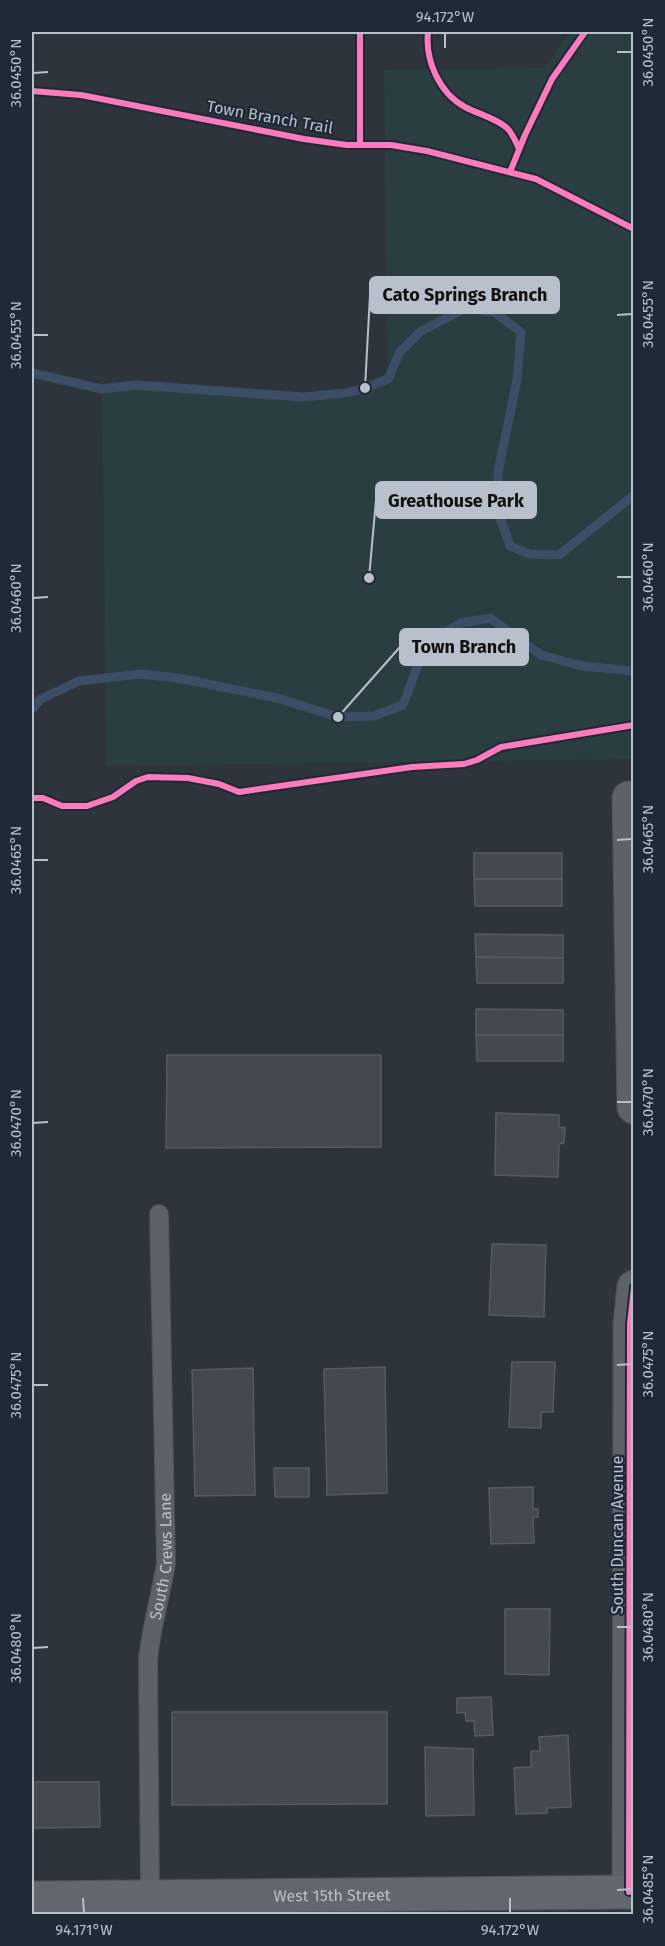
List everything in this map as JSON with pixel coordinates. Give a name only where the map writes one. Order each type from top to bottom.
[{"type":"main road","name":"West 15th Street","points":[[32,1898],[150,1897],[385,1905],[631,1892]]},
{"type":"street","points":[[629,798],[633,1107]]},
{"type":"street","name":"South Duncan Avenue","points":[[631,1892],[630,1324],[633,1287]]},
{"type":"lane","name":"South Crews Lane","points":[[150,1897],[148,1660],[151,1632],[166,1563],[159,1214]]},
{"type":"green space","points":[[570,32],[633,32],[633,759],[107,766],[102,389],[136,385],[303,397],[346,393],[388,379],[384,70],[543,68]]},
{"type":"building","points":[[474,853],[562,853],[562,879],[474,879]]},
{"type":"building","points":[[474,879],[562,879],[562,906],[475,906]]},
{"type":"building","points":[[475,934],[563,935],[563,958],[476,957]]},
{"type":"building","points":[[476,957],[563,958],[563,983],[477,983]]},
{"type":"building","points":[[476,1009],[563,1010],[563,1035],[476,1035]]},
{"type":"building","points":[[476,1035],[563,1035],[563,1061],[477,1061]]},
{"type":"building","points":[[167,1055],[381,1055],[381,1147],[166,1148]]},
{"type":"building","points":[[496,1113],[559,1115],[559,1127],[565,1128],[564,1143],[559,1144],[558,1177],[495,1175]]},
{"type":"building","points":[[492,1244],[546,1245],[544,1317],[489,1315]]},
{"type":"building","points":[[512,1362],[555,1362],[553,1412],[541,1412],[541,1428],[509,1427]]},
{"type":"building","points":[[385,1367],[387,1493],[327,1495],[324,1369]]},
{"type":"building","points":[[253,1368],[255,1495],[195,1496],[192,1370]]},
{"type":"building","points":[[274,1468],[309,1468],[309,1497],[275,1497]]},
{"type":"building","points":[[533,1487],[533,1509],[538,1509],[538,1517],[533,1517],[534,1543],[491,1544],[489,1488]]},
{"type":"building","points":[[505,1609],[550,1609],[549,1675],[505,1674]]},
{"type":"building","points":[[491,1697],[493,1735],[475,1736],[474,1721],[466,1721],[465,1712],[457,1713],[457,1698]]},
{"type":"building","points":[[172,1712],[387,1712],[387,1804],[172,1805]]},
{"type":"building","points":[[568,1735],[571,1807],[547,1808],[547,1813],[516,1814],[514,1768],[531,1767],[531,1751],[540,1751],[539,1737]]},
{"type":"building","points":[[425,1747],[473,1749],[474,1815],[426,1816]]},
{"type":"building","points":[[32,1782],[99,1782],[100,1827],[32,1828]]},
{"type":"waterway","points":[[32,373],[102,389],[136,385],[303,397],[346,393],[388,379],[400,352],[421,331],[466,308],[494,312],[521,332],[517,380],[498,472],[499,515],[510,546],[529,554],[559,555],[634,495]]},
{"type":"waterway","points":[[32,709],[41,699],[79,681],[140,674],[178,678],[277,698],[338,717],[374,716],[403,705],[420,659],[432,640],[461,623],[490,618],[541,655],[582,666],[634,671]]},
{"type":"cycle path","points":[[360,32],[360,145]]},
{"type":"cycle path","points":[[428,32],[429,54],[441,84],[456,101],[507,128],[519,149]]},
{"type":"cycle path","points":[[510,172],[552,79],[585,32]]},
{"type":"cycle path","name":"Town Branch Trail","points":[[32,91],[81,95],[304,139],[347,145],[391,145],[427,151],[536,179],[634,229]]},
{"type":"cycle path","points":[[32,798],[43,798],[62,806],[87,806],[113,797],[136,781],[148,777],[188,778],[219,784],[239,792],[412,767],[464,764],[501,747],[634,725]]},
{"type":"cycle path","points":[[629,1892],[630,1324],[634,1287]]},
{"type":"place","name":"Cato Springs Branch","points":[[365,388]]},
{"type":"place","name":"Greathouse Park","points":[[369,578]]},
{"type":"place","name":"Town Branch","points":[[338,717]]}]
